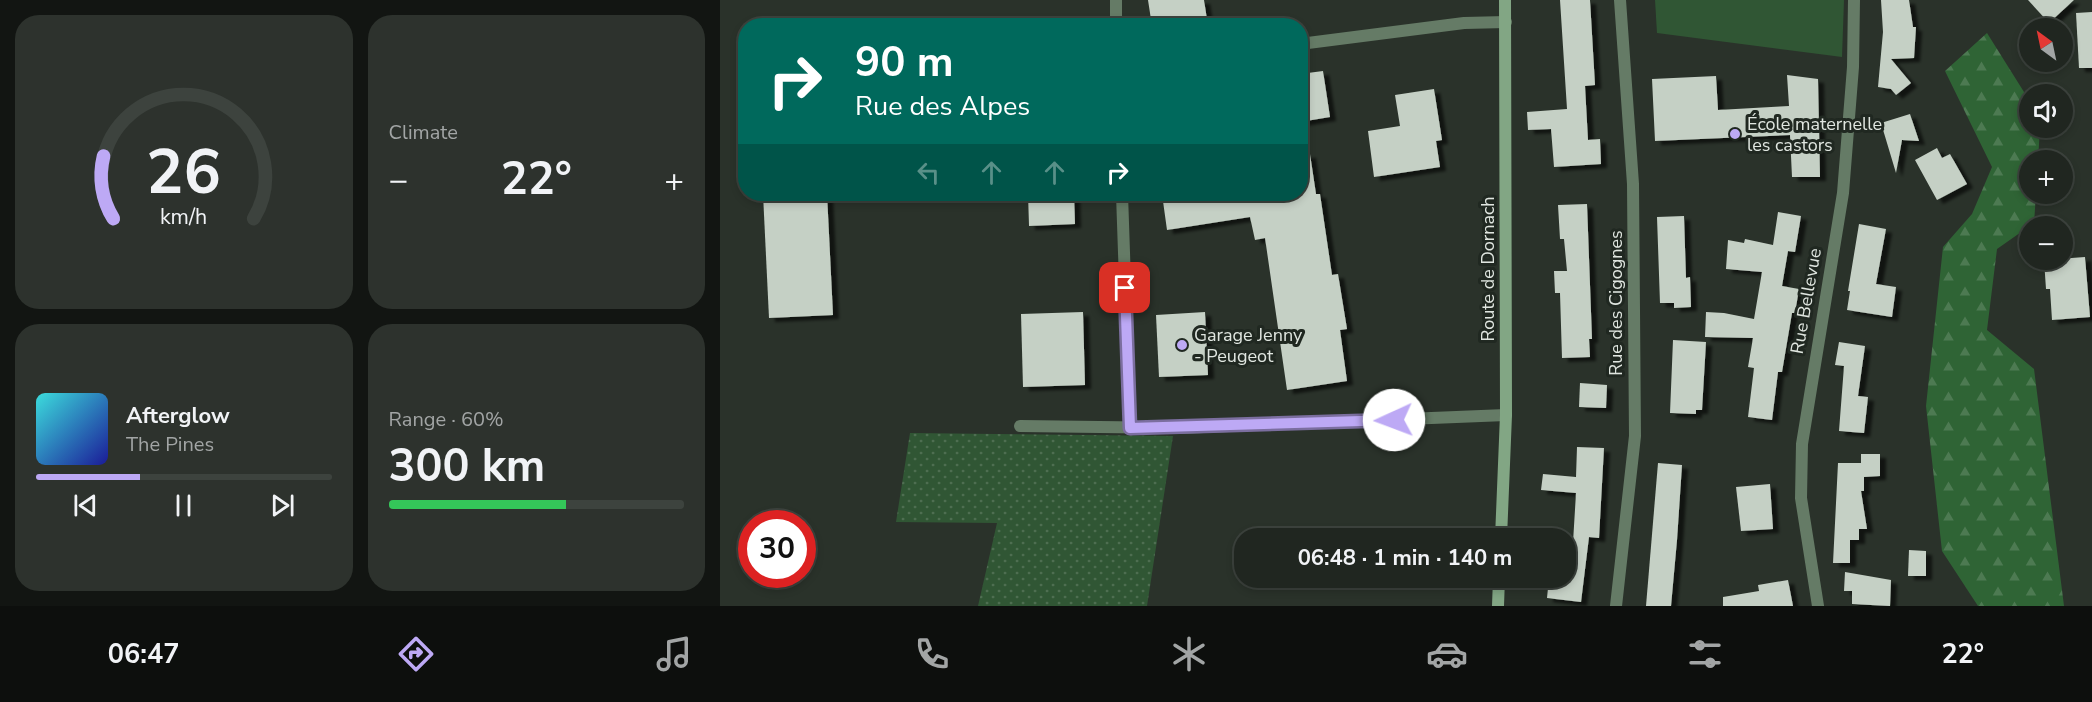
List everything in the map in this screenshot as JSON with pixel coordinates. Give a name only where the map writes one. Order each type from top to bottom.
[{"type":"main road","name":"Route de Dornach","points":[[1500,528],[1506,415],[1505,0]]},
{"type":"main road","points":[[1498,606],[1499,588]]},
{"type":"street","points":[[1116,0],[1116,18]]},
{"type":"street","name":"Rue des Cigognes","points":[[1617,606],[1635,436],[1633,184],[1620,0]]},
{"type":"street","name":"Rue Bellevue","points":[[1818,606],[1801,498],[1802,444],[1843,193],[1853,67],[1854,0]]},
{"type":"street","points":[[1308,43],[1464,22],[1506,22]]},
{"type":"street","points":[[1122,201],[1130,428]]},
{"type":"street","points":[[1020,426],[1130,428],[1506,415]]},
{"type":"green space","points":[[1655,0],[1844,0],[1842,57],[1657,33]]},
{"type":"green space","points":[[1987,33],[2019,84],[2019,138],[2039,138],[2039,150],[2019,150],[2019,204],[2035,204],[2034,216],[2019,216],[2019,234],[1997,249],[1987,330],[2034,369],[2064,606],[1978,606],[1942,551],[1926,406],[1943,247],[1972,214],[1992,167],[1945,71]]},
{"type":"green space","points":[[910,433],[1173,436],[1147,606],[978,606],[997,523],[896,522]]},
{"type":"building","points":[[1148,0],[1204,0],[1207,18],[1151,18]]},
{"type":"building","points":[[1560,0],[1590,0],[1595,85],[1585,86],[1588,140],[1600,139],[1601,164],[1554,167],[1551,129],[1528,130],[1527,112],[1567,109]]},
{"type":"building","points":[[1881,0],[1909,0],[1913,27],[1916,27],[1914,58],[1891,59],[1911,83],[1896,95],[1891,89],[1878,87],[1883,32]]},
{"type":"building","points":[[2028,0],[2074,0],[2054,18],[2044,18]]},
{"type":"building","points":[[2092,12],[2092,68],[2079,68],[2076,13]]},
{"type":"building","points":[[1323,71],[1330,117],[1308,121],[1308,73]]},
{"type":"building","points":[[1787,75],[1818,79],[1820,177],[1792,177],[1790,135],[1655,141],[1652,79],[1716,76],[1718,110],[1789,106]]},
{"type":"building","points":[[1434,89],[1442,140],[1436,141],[1440,167],[1374,177],[1368,131],[1400,126],[1395,95]]},
{"type":"building","points":[[1910,114],[1919,141],[1902,140],[1896,173],[1881,123]]},
{"type":"building","points":[[1937,148],[1942,158],[1950,154],[1967,184],[1937,200],[1915,160]]},
{"type":"building","points":[[1308,154],[1310,154],[1316,194],[1320,194],[1332,275],[1338,274],[1347,329],[1340,330],[1347,381],[1287,390],[1265,238],[1255,240],[1250,217],[1167,230],[1163,201],[1308,201]]},
{"type":"building","points":[[763,201],[827,201],[833,315],[769,318]]},
{"type":"building","points":[[1028,201],[1074,201],[1075,224],[1029,226]]},
{"type":"building","points":[[1587,204],[1592,339],[1589,339],[1590,357],[1562,358],[1560,293],[1555,293],[1554,271],[1567,271],[1564,239],[1560,239],[1558,205]]},
{"type":"building","points":[[1778,212],[1801,216],[1795,252],[1788,251],[1782,286],[1799,289],[1795,313],[1792,313],[1782,372],[1778,372],[1772,420],[1748,417],[1754,368],[1748,367],[1753,338],[1705,337],[1706,312],[1754,319],[1762,272],[1726,269],[1728,240],[1744,243],[1745,239],[1773,245]]},
{"type":"building","points":[[1684,216],[1686,278],[1690,277],[1691,307],[1674,308],[1674,303],[1660,303],[1657,217]]},
{"type":"building","points":[[1859,224],[1886,229],[1876,284],[1896,287],[1892,317],[1847,310]]},
{"type":"building","points":[[2085,257],[2090,317],[2052,320],[2050,289],[2046,289],[2045,270],[2073,270],[2073,258]]},
{"type":"building","points":[[1083,312],[1085,385],[1023,387],[1021,314]]},
{"type":"building","name":"Garage Jenny - Peugeot","points":[[1205,312],[1208,375],[1159,377],[1156,315]]},
{"type":"building","points":[[1673,340],[1706,342],[1702,410],[1696,410],[1696,414],[1670,413]]},
{"type":"building","points":[[1839,342],[1865,346],[1858,396],[1868,397],[1864,433],[1839,431],[1844,366],[1835,365]]},
{"type":"building","points":[[1580,383],[1607,385],[1606,408],[1579,407]]},
{"type":"building","points":[[1577,447],[1604,448],[1599,538],[1589,537],[1581,602],[1547,598],[1548,588],[1576,588],[1576,528],[1574,528],[1576,493],[1541,490],[1543,474],[1576,477]]},
{"type":"building","points":[[1861,454],[1880,454],[1880,476],[1864,477],[1864,491],[1861,491],[1867,529],[1859,529],[1859,540],[1850,540],[1850,563],[1833,563],[1838,463],[1861,463]]},
{"type":"building","points":[[1658,463],[1682,465],[1671,606],[1646,606]]},
{"type":"building","points":[[1770,484],[1773,529],[1741,531],[1736,487]]},
{"type":"building","points":[[1909,550],[1926,551],[1926,576],[1908,576]]},
{"type":"building","points":[[1845,572],[1891,580],[1890,606],[1852,604],[1852,591],[1844,591]]},
{"type":"building","points":[[1788,580],[1793,606],[1723,606],[1723,597],[1759,591],[1758,585]]},
{"type":"place","name":"École maternelle les castors","points":[[1735,134]]},
{"type":"place","name":"Garage Jenny - Peugeot","points":[[1182,345]]},
{"type":"route","points":[[1125,288],[1130,428],[1394,420]]}]
